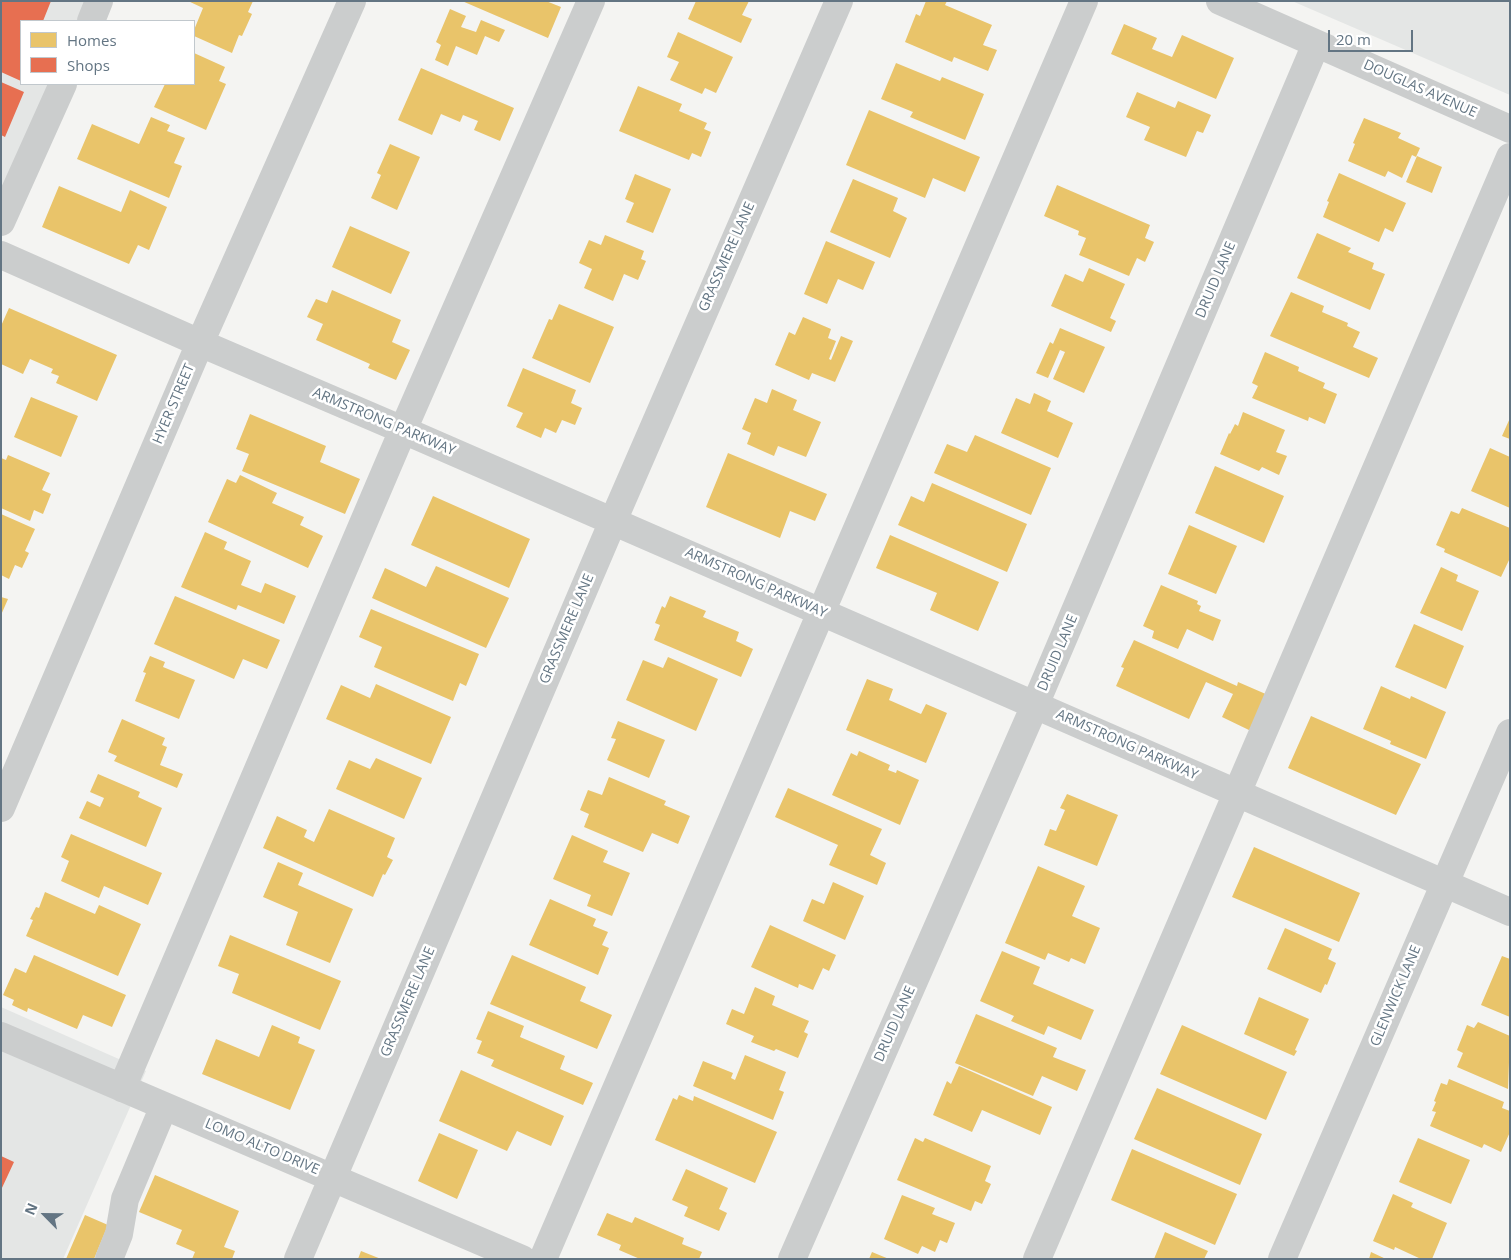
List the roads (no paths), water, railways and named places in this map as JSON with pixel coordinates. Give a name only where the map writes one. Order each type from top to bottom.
[{"type":"street","points":[[91,20],[100,1]]},
{"type":"street","name":"HYER STREET","points":[[1,808],[200,343],[352,1]]},
{"type":"street","points":[[122,1088],[403,430],[591,1]]},
{"type":"street","name":"GRASSMERE LANE","points":[[298,1259],[613,521],[839,1]]},
{"type":"street","points":[[543,1259],[1084,1]]},
{"type":"street","name":"DOUGLAS AVENUE","points":[[1220,1],[1510,129]]},
{"type":"street","name":"DRUID LANE","points":[[792,1259],[1036,705],[1316,44]]},
{"type":"street","points":[[1,222],[63,85]]},
{"type":"street","points":[[1037,1259],[1510,157]]},
{"type":"street","name":"ARMSTRONG PARKWAY","points":[[1,255],[1510,912]]},
{"type":"street","name":"GLENWICK LANE","points":[[1282,1259],[1510,733]]},
{"type":"street","name":"LOMO ALTO DRIVE","points":[[1,1036],[332,1177],[493,1253],[522,1259]]},
{"type":"street","points":[[109,1259],[119,1234],[125,1199],[164,1106]]}]
